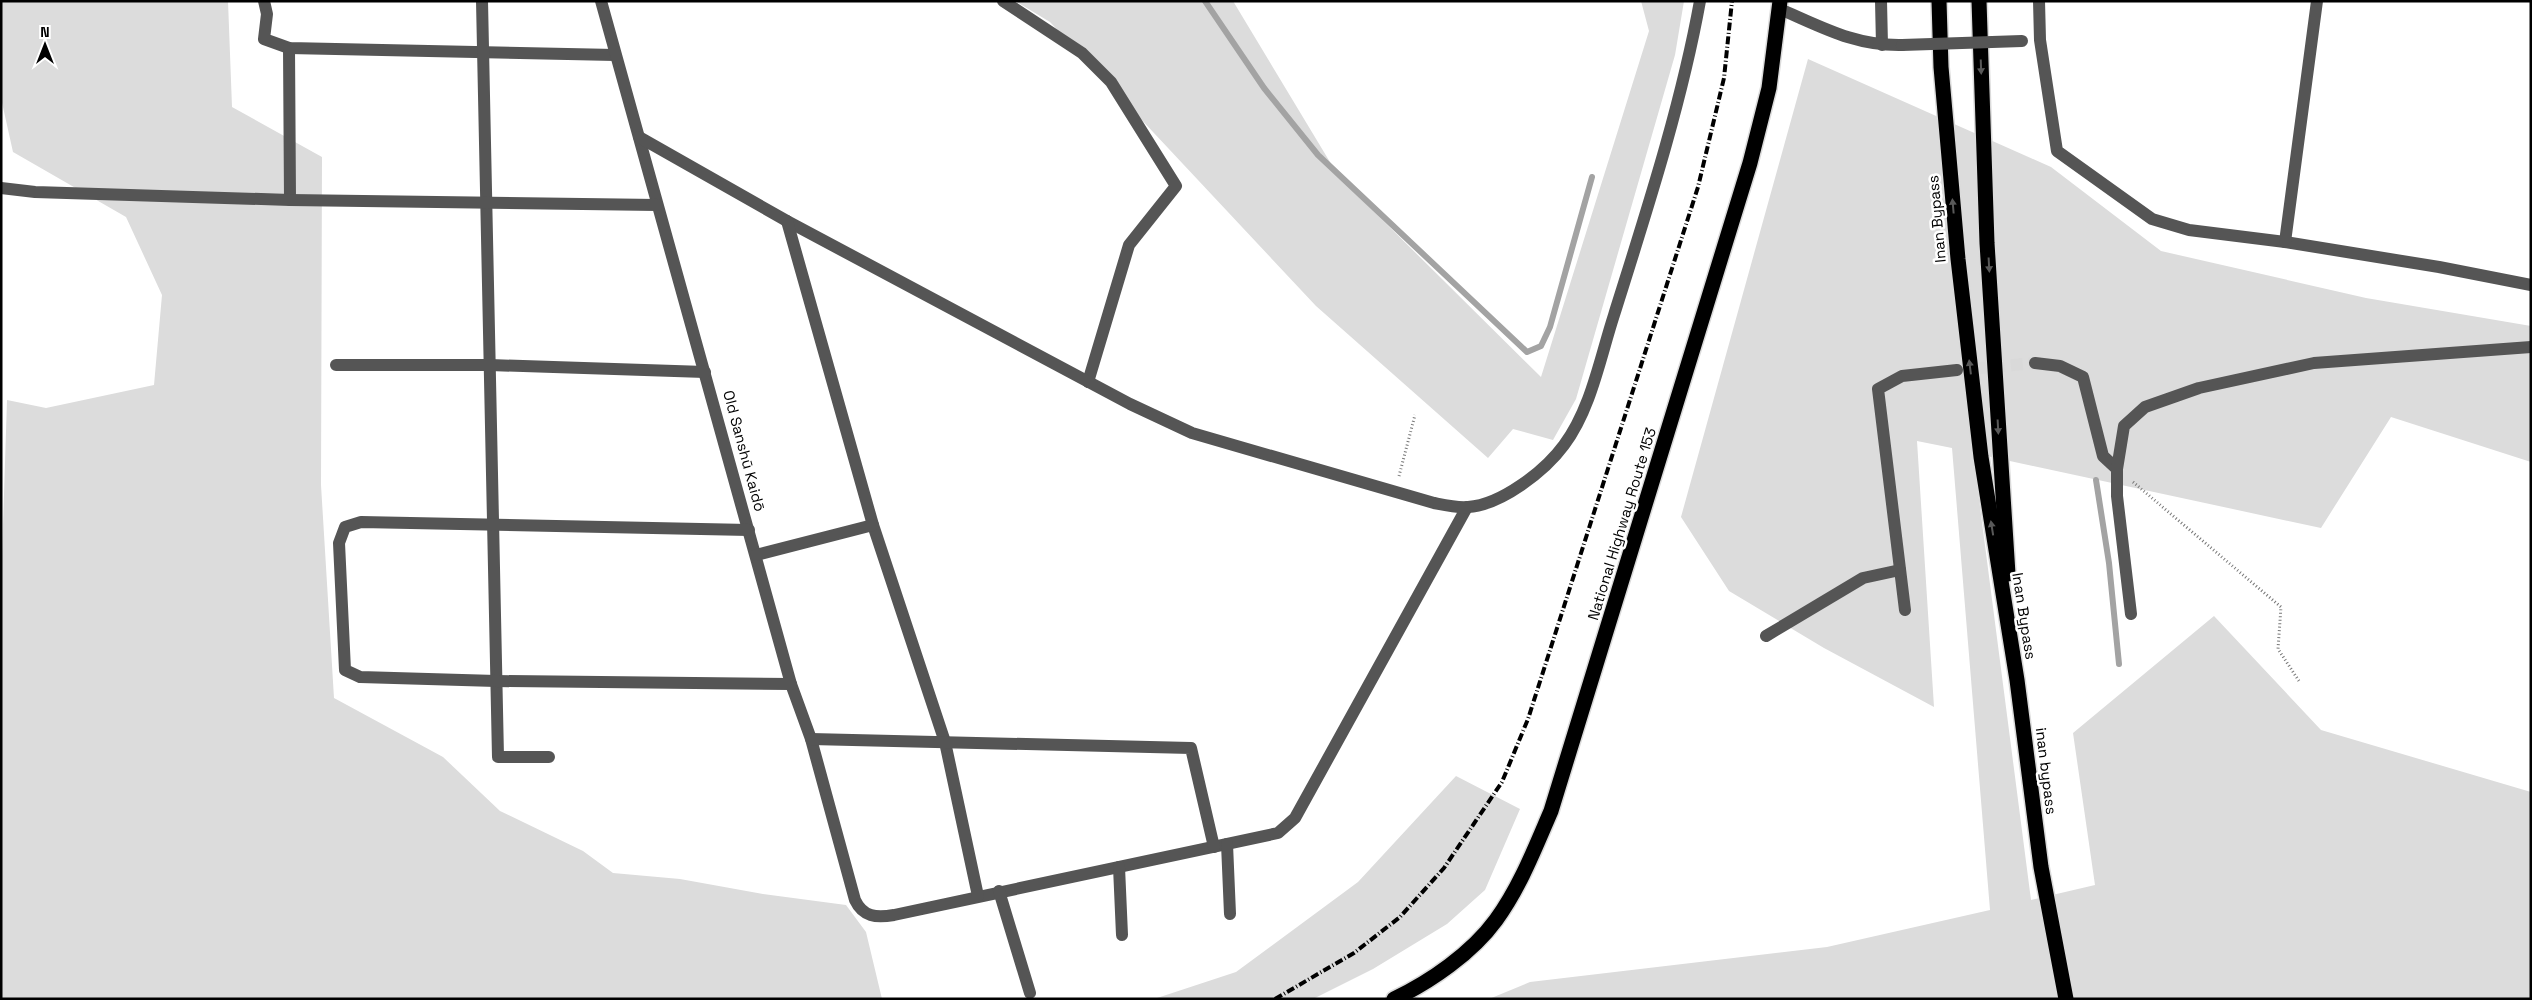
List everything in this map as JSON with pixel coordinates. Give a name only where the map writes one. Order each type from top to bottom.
[{"type":"highway","name":"Inan Bypass","points":[[1939,1],[1940,67],[1960,279],[1981,457],[2016,680]]},
{"type":"highway","name":"Inan Bypass","points":[[1979,1],[1987,243],[2016,680]]},
{"type":"highway","name":"National Highway Route 153","points":[[1394,999],[1437,974],[1468,949],[1495,921],[1525,870],[1551,811],[1750,163],[1769,88],[1780,5]]},
{"type":"highway","name":"inan bypass","points":[[2016,680],[2041,867],[2066,999]]},
{"type":"street","points":[[264,1],[267,14],[264,39],[289,48],[615,56]]},
{"type":"street","points":[[482,1],[498,757],[549,757]]},
{"type":"street","name":"Old Sanshū Kaidō","points":[[600,1],[791,684],[811,739],[859,908],[867,915],[880,918],[978,896]]},
{"type":"street","points":[[1003,1],[1082,53],[1111,82],[1176,186],[1129,245],[1088,382]]},
{"type":"street","points":[[639,137],[787,221],[1088,382],[1192,433],[1434,503],[1468,508],[1500,496],[1541,471],[1565,445],[1583,412],[1645,213],[1692,43],[1700,1]]},
{"type":"street","points":[[1881,1],[1882,45]]},
{"type":"street","points":[[2039,1],[2040,40],[2058,151],[2152,219],[2189,230],[2285,242],[2439,267],[2531,285]]},
{"type":"street","points":[[2285,242],[2317,1]]},
{"type":"street","points":[[1780,5],[1857,42],[1882,45],[2040,40]]},
{"type":"street","points":[[289,48],[290,200]]},
{"type":"street","points":[[1,188],[36,192],[290,200],[658,205]]},
{"type":"street","points":[[787,221],[873,524],[944,742],[978,896],[1278,833],[1295,818],[1468,508]]},
{"type":"street","points":[[2131,614],[2117,496],[2117,468],[2124,426],[2145,407],[2199,388],[2314,363],[2531,347]]},
{"type":"street","points":[[2036,363],[2060,366],[2083,377],[2103,456],[2117,468]]},
{"type":"street","points":[[336,365],[490,366],[705,372]]},
{"type":"street","points":[[1905,610],[1878,389],[1902,376],[1958,370]]},
{"type":"street","points":[[748,530],[361,522],[345,527],[339,543],[345,670],[360,677],[496,681],[791,684]]},
{"type":"street","points":[[756,555],[873,524]]},
{"type":"street","points":[[1766,636],[1863,578],[1900,570]]},
{"type":"street","points":[[811,739],[1191,748],[1214,847]]},
{"type":"street","points":[[1227,844],[1230,914]]},
{"type":"street","points":[[1119,867],[1122,935]]},
{"type":"street","points":[[999,892],[1030,992]]},
{"type":"path","points":[[1394,491],[1415,415]]},
{"type":"path","points":[[2117,468],[2281,607],[2278,649],[2299,681]]},
{"type":"shaded area","points":[[2,1],[228,1],[232,107],[322,157],[321,485],[334,698],[443,757],[500,811],[583,851],[613,873],[680,879],[763,894],[846,905],[866,932],[882,999],[1,999],[1,588],[7,400],[46,408],[154,385],[162,295],[126,217],[13,152],[1,98]]},
{"type":"shaded area","points":[[1015,1],[1233,1],[1339,177],[1541,377],[1649,31],[1641,1],[1684,1],[1675,55],[1576,399],[1553,440],[1513,429],[1488,458],[1316,306],[1050,22]]},
{"type":"shaded area","points":[[1808,59],[2051,167],[2161,251],[2366,298],[2531,326],[2531,462],[2391,417],[2321,528],[1973,453],[2031,900],[2095,885],[2073,733],[2214,616],[2321,730],[2531,792],[2531,999],[1489,999],[1530,982],[1827,947],[1990,910],[1952,448],[1917,441],[1934,707],[1824,648],[1729,591],[1681,517]]},
{"type":"shaded area","points":[[1456,776],[1520,809],[1485,890],[1447,924],[1373,969],[1313,999],[1154,999],[1236,972],[1358,882]]},
{"type":"waterway","points":[[1205,1],[1264,88],[1318,155],[1527,352],[1541,346],[1550,327],[1592,177]]},
{"type":"waterway","points":[[2096,480],[2109,563],[2119,664]]},
{"type":"tunnel","points":[[1957,370],[2035,363]]},
{"type":"railway","points":[[1275,999],[1354,953],[1400,917],[1444,868],[1502,782],[1528,719],[1698,187],[1724,78],[1732,1]]}]
